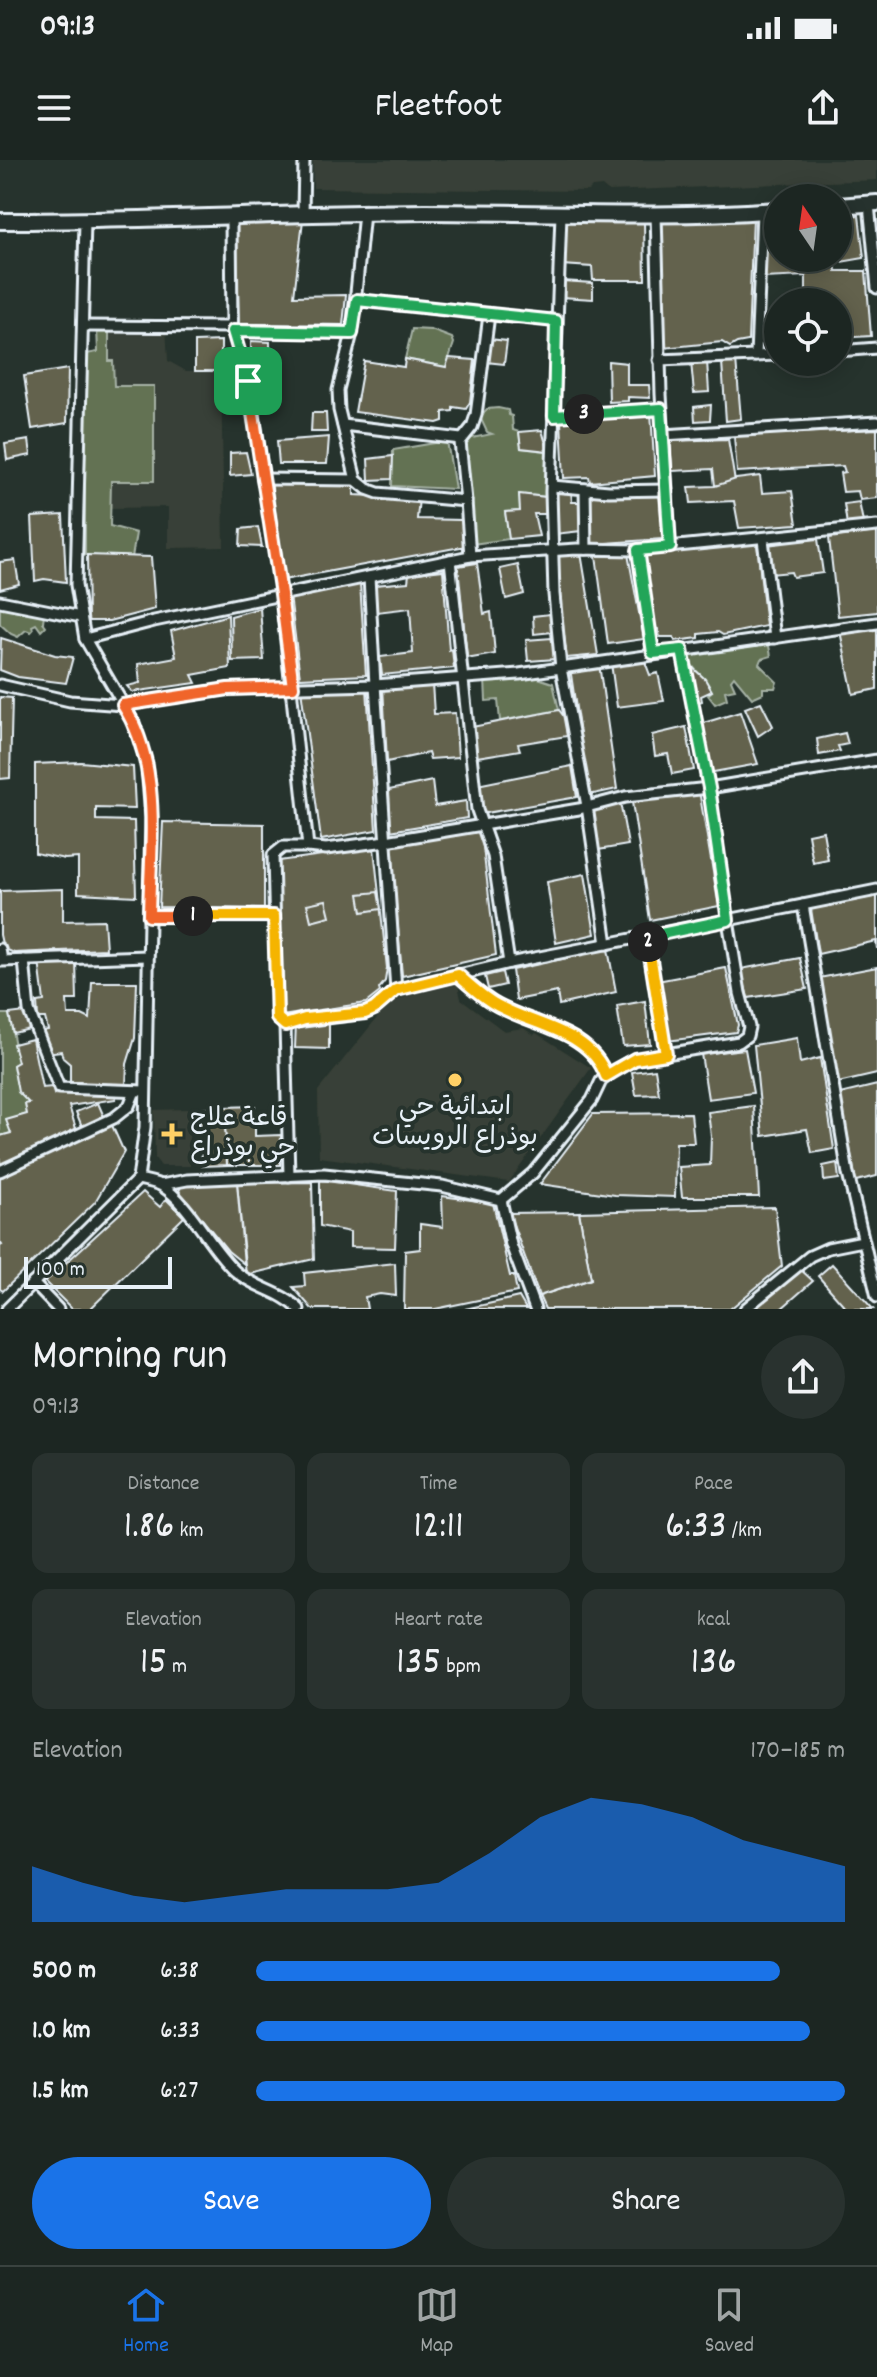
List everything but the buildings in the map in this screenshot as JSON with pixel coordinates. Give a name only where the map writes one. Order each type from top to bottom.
[{"type":"street","points":[[303,214],[304,160]]},
{"type":"street","points":[[852,205],[873,204],[877,288]]},
{"type":"street","points":[[0,221],[364,213],[762,212],[756,356]]},
{"type":"street","points":[[364,213],[357,300],[339,380],[339,410],[356,480],[378,493],[466,501]]},
{"type":"street","points":[[561,214],[552,550],[561,668],[587,806],[607,944]]},
{"type":"street","points":[[656,214],[661,409],[670,547]]},
{"type":"street","points":[[231,218],[232,329],[248,381],[281,594],[308,847]]},
{"type":"street","points":[[7,1309],[138,1179],[145,1127],[140,1091],[149,916],[151,802],[148,776],[134,723],[85,639],[76,585],[85,221]]},
{"type":"street","points":[[357,300],[556,321]]},
{"type":"street","points":[[470,556],[461,439],[472,427],[476,415],[489,315]]},
{"type":"street","points":[[84,326],[352,333]]},
{"type":"street","points":[[852,350],[877,348]]},
{"type":"street","points":[[659,360],[764,356]]},
{"type":"street","points":[[554,416],[661,409]]},
{"type":"street","points":[[663,435],[877,422]]},
{"type":"street","points":[[343,425],[461,439]]},
{"type":"street","points":[[263,479],[356,480]]},
{"type":"street","points":[[552,486],[666,490]]},
{"type":"street","points":[[585,489],[586,549]]},
{"type":"street","points":[[85,639],[154,621],[470,556],[552,550],[638,550],[877,526]]},
{"type":"street","points":[[763,539],[775,638]]},
{"type":"street","points":[[638,550],[653,653]]},
{"type":"street","points":[[450,560],[477,810],[493,856],[509,963]]},
{"type":"street","points":[[369,577],[396,990]]},
{"type":"street","points":[[0,601],[81,617]]},
{"type":"street","points":[[0,685],[70,701],[123,705],[228,689],[462,679],[877,623]]},
{"type":"street","points":[[501,1200],[533,1173],[592,1100],[606,1076],[635,1059],[739,1042],[747,1036],[749,1027],[740,993],[709,788],[682,650]]},
{"type":"street","points":[[289,1176],[285,1025],[277,1018],[274,916],[273,855],[283,847],[326,849],[386,841],[625,797],[709,788],[877,760]]},
{"type":"street","points":[[285,1025],[305,1019],[365,1013],[396,990],[509,963],[877,890]]},
{"type":"street","points":[[803,905],[848,1174],[877,1297]]},
{"type":"street","points":[[149,916],[274,916]]},
{"type":"street","points":[[647,937],[666,1054]]},
{"type":"street","points":[[0,949],[1,962],[147,956]]},
{"type":"street","points":[[24,960],[29,1011],[58,1087],[140,1091]]},
{"type":"street","points":[[458,975],[494,1004],[541,1023],[593,1052],[601,1061],[606,1076]]},
{"type":"street","points":[[0,1171],[114,1118],[129,1106],[140,1091]]},
{"type":"street","points":[[138,1179],[161,1185],[187,1180],[324,1174],[442,1186],[501,1200]]},
{"type":"street","points":[[161,1185],[190,1215],[234,1270],[248,1281],[285,1297],[299,1309]]},
{"type":"street","points":[[501,1200],[511,1245],[535,1309]]},
{"type":"street","points":[[745,1309],[810,1256],[828,1248],[863,1241]]},
{"type":"street","points":[[33,1283],[58,1309]]},
{"type":"shaded area","points":[[313,160],[877,160],[877,180],[608,191],[602,186],[592,187],[588,191],[313,188]]},
{"type":"shaded area","points":[[166,328],[168,361],[186,371],[221,371],[224,547],[168,548],[168,507],[110,508],[111,480],[154,480],[154,386],[113,386],[109,330]]},
{"type":"shaded area","name":"ابتدائية حي بوذراع الرويسات","points":[[449,979],[458,985],[461,999],[504,1031],[523,1028],[534,1035],[536,1033],[591,1068],[509,1182],[319,1157],[318,1091],[389,1003]]},
{"type":"shaded area","name":"قاعة علاج حي بوذراع","points":[[188,1109],[190,1166],[161,1166],[155,1158],[154,1110]]},
{"type":"green space","points":[[97,328],[109,330],[109,361],[113,361],[114,386],[154,386],[154,481],[111,481],[110,526],[136,533],[132,558],[85,555],[85,372],[86,354],[98,352]]},
{"type":"green space","points":[[412,329],[431,330],[452,338],[454,343],[446,367],[405,359]]},
{"type":"green space","points":[[487,409],[508,410],[512,416],[513,430],[519,432],[521,448],[548,451],[546,497],[519,494],[520,511],[505,512],[509,539],[472,544],[462,440],[492,434],[487,432],[480,417]]},
{"type":"green space","points":[[447,441],[455,489],[392,486],[393,450]]},
{"type":"green space","points":[[0,603],[44,614],[46,626],[41,631],[36,624],[31,632],[26,630],[18,637],[11,634],[0,624]]},
{"type":"green space","points":[[768,641],[771,656],[761,659],[759,664],[777,682],[775,688],[763,688],[763,693],[752,698],[734,676],[731,680],[735,689],[725,691],[727,699],[715,704],[708,695],[712,691],[694,668],[688,652]]},
{"type":"green space","points":[[532,676],[553,683],[559,710],[500,721],[498,700],[486,701],[485,679]]},
{"type":"green space","points":[[0,1014],[9,1014],[18,1062],[13,1065],[15,1076],[19,1090],[29,1103],[25,1104],[27,1114],[7,1121],[11,1133],[0,1136]]},
{"type":"place","name":"ابتدائية حي بوذراع الرويسات","points":[[455,1080]]},
{"type":"place","name":"قاعة علاج حي بوذراع","points":[[172,1134]]},
{"type":"route","points":[[357,300],[556,321],[554,416],[661,409],[670,547],[638,550],[653,653],[682,650],[709,788],[728,920],[647,937],[666,1054],[635,1059],[606,1076],[601,1061],[581,1043],[494,1004],[458,975],[396,990],[365,1013],[305,1019],[285,1025],[277,1020],[274,916],[149,916],[151,802],[147,764],[134,723],[123,705],[228,689],[293,687],[248,381],[233,331],[352,333],[357,300]]}]
